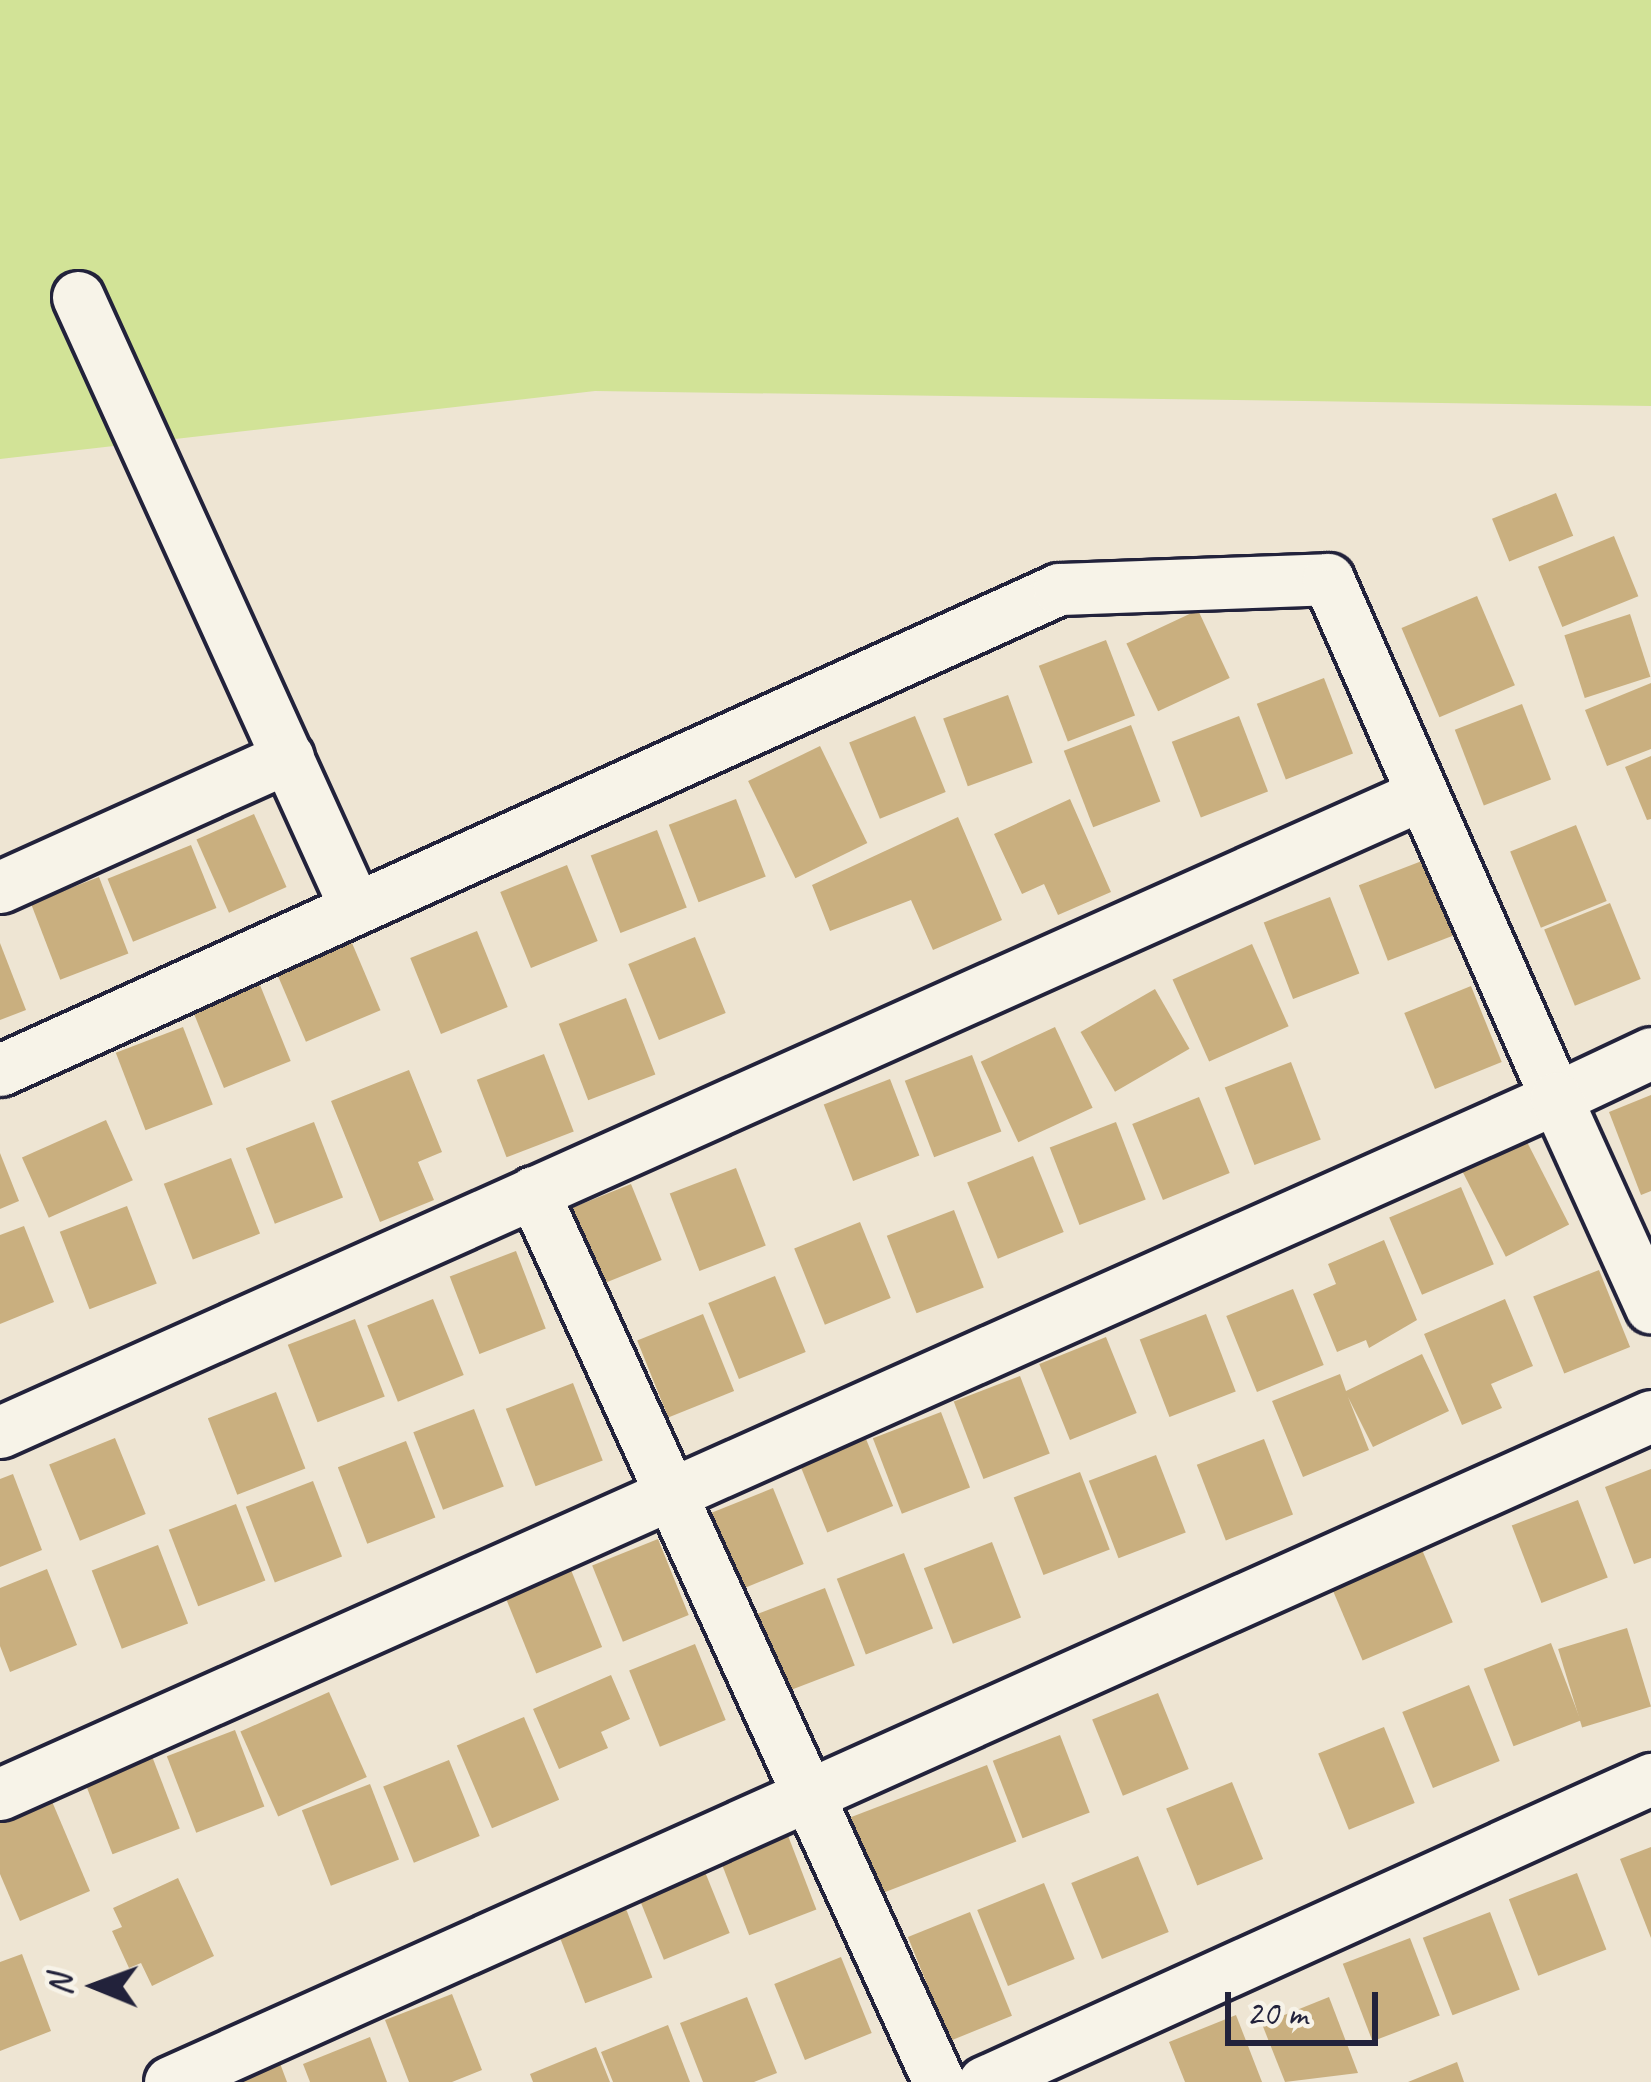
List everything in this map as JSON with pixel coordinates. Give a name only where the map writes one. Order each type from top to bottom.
[{"type":"street","points":[[78,297],[355,908]]},
{"type":"street","points":[[0,1070],[1059,589],[1328,580],[1651,1307]]},
{"type":"street","points":[[0,887],[288,758]]},
{"type":"street","points":[[0,1432],[1420,795]]},
{"type":"street","points":[[0,1794],[1651,1053]]},
{"type":"street","points":[[533,1192],[805,1799],[939,2082]]},
{"type":"street","points":[[170,2082],[1651,1416]]},
{"type":"street","points":[[984,2082],[1651,1779]]},
{"type":"green space","points":[[0,0],[1651,0],[1651,406],[595,391],[0,459]]},
{"type":"building","points":[[1556,493],[1573,536],[1509,561],[1492,519]]},
{"type":"building","points":[[1614,536],[1638,596],[1562,627],[1538,567]]},
{"type":"building","points":[[1477,596],[1515,685],[1439,717],[1402,628]]},
{"type":"building","points":[[1198,610],[1230,678],[1158,711],[1126,643]]},
{"type":"building","points":[[1630,614],[1650,677],[1585,698],[1564,635]]},
{"type":"building","points":[[1106,640],[1135,716],[1068,741],[1039,666]]},
{"type":"building","points":[[1324,678],[1353,754],[1286,779],[1257,704]]},
{"type":"building","points":[[1651,683],[1651,749],[1607,766],[1585,710]]},
{"type":"building","points":[[1008,695],[1033,763],[968,786],[943,719]]},
{"type":"building","points":[[1522,704],[1551,780],[1484,805],[1455,730]]},
{"type":"building","points":[[915,716],[946,792],[880,819],[849,743]]},
{"type":"building","points":[[1239,716],[1268,792],[1201,817],[1172,742]]},
{"type":"building","points":[[1131,725],[1160,802],[1093,827],[1064,751]]},
{"type":"building","points":[[820,746],[867,843],[795,878],[748,781]]},
{"type":"building","points":[[1651,756],[1651,819],[1647,820],[1625,767]]},
{"type":"building","points":[[736,799],[766,876],[699,902],[669,825]]},
{"type":"building","points":[[1070,799],[1111,892],[1058,915],[1044,884],[1022,894],[994,834]]},
{"type":"building","points":[[254,814],[287,887],[229,913],[196,840]]},
{"type":"building","points":[[958,817],[1002,920],[933,950],[911,900],[830,931],[812,885]]},
{"type":"building","points":[[1576,825],[1607,901],[1541,928],[1510,852]]},
{"type":"building","points":[[657,830],[687,907],[620,933],[591,855]]},
{"type":"building","points":[[191,845],[216,908],[133,942],[108,879]]},
{"type":"building","points":[[1427,859],[1456,935],[1388,961],[1359,885]]},
{"type":"building","points":[[567,865],[598,941],[531,968],[500,892]]},
{"type":"building","points":[[99,877],[128,954],[60,980],[31,903]]},
{"type":"building","points":[[1330,897],[1359,974],[1293,999],[1264,922]]},
{"type":"building","points":[[1610,903],[1641,979],[1575,1006],[1544,930]]},
{"type":"building","points":[[477,931],[508,1007],[441,1034],[410,958]]},
{"type":"building","points":[[695,937],[726,1013],[659,1040],[628,964]]},
{"type":"building","points":[[0,943],[26,1010],[0,1020]]},
{"type":"building","points":[[352,943],[381,1010],[306,1042],[277,975]]},
{"type":"building","points":[[1252,944],[1289,1026],[1209,1062],[1173,979]]},
{"type":"building","points":[[260,985],[291,1061],[224,1088],[193,1012]]},
{"type":"building","points":[[1471,986],[1502,1062],[1435,1089],[1404,1013]]},
{"type":"building","points":[[1155,989],[1190,1049],[1115,1092],[1081,1032]]},
{"type":"building","points":[[626,998],[655,1075],[588,1100],[559,1024]]},
{"type":"building","points":[[183,1027],[213,1104],[146,1130],[116,1053]]},
{"type":"building","points":[[1055,1027],[1093,1108],[1018,1142],[981,1062]]},
{"type":"building","points":[[544,1054],[574,1131],[507,1157],[477,1080]]},
{"type":"building","points":[[972,1055],[1001,1132],[934,1157],[905,1081]]},
{"type":"building","points":[[1291,1062],[1321,1139],[1254,1165],[1225,1087]]},
{"type":"building","points":[[409,1070],[442,1152],[418,1162],[434,1200],[380,1222],[331,1101]]},
{"type":"building","points":[[890,1079],[919,1156],[853,1181],[824,1104]]},
{"type":"building","points":[[1651,1095],[1651,1191],[1641,1195],[1609,1112]]},
{"type":"building","points":[[1199,1097],[1230,1173],[1163,1200],[1132,1124]]},
{"type":"building","points":[[106,1120],[133,1180],[49,1218],[22,1157]]},
{"type":"building","points":[[314,1122],[343,1198],[275,1224],[246,1148]]},
{"type":"building","points":[[1116,1122],[1146,1199],[1079,1225],[1050,1147]]},
{"type":"building","points":[[1521,1130],[1569,1224],[1506,1257],[1458,1162]]},
{"type":"building","points":[[0,1153],[19,1201],[0,1209]]},
{"type":"building","points":[[1033,1156],[1064,1232],[998,1259],[967,1183]]},
{"type":"building","points":[[231,1158],[260,1234],[193,1259],[164,1184]]},
{"type":"building","points":[[736,1168],[766,1245],[699,1271],[670,1193]]},
{"type":"building","points":[[631,1184],[662,1260],[595,1287],[564,1211]]},
{"type":"building","points":[[1461,1187],[1494,1264],[1422,1295],[1389,1217]]},
{"type":"building","points":[[127,1206],[157,1283],[90,1309],[60,1232]]},
{"type":"building","points":[[954,1210],[984,1287],[917,1313],[887,1236]]},
{"type":"building","points":[[860,1222],[891,1298],[825,1325],[794,1249]]},
{"type":"building","points":[[24,1226],[54,1302],[0,1324],[0,1235]]},
{"type":"building","points":[[1384,1240],[1417,1320],[1369,1348],[1366,1340],[1337,1352],[1313,1294],[1336,1284],[1328,1264]]},
{"type":"building","points":[[516,1251],[546,1328],[479,1354],[450,1276]]},
{"type":"building","points":[[1599,1270],[1630,1347],[1564,1374],[1533,1297]]},
{"type":"building","points":[[775,1276],[806,1352],[739,1379],[708,1303]]},
{"type":"building","points":[[1293,1289],[1324,1365],[1257,1392],[1226,1316]]},
{"type":"building","points":[[433,1299],[464,1375],[398,1402],[367,1326]]},
{"type":"building","points":[[1505,1299],[1533,1366],[1491,1384],[1502,1408],[1462,1425],[1424,1334]]},
{"type":"building","points":[[703,1314],[734,1391],[668,1418],[637,1341]]},
{"type":"building","points":[[1206,1314],[1236,1391],[1169,1417],[1140,1339]]},
{"type":"building","points":[[355,1319],[385,1396],[318,1422],[288,1345]]},
{"type":"building","points":[[1106,1337],[1137,1413],[1070,1440],[1039,1364]]},
{"type":"building","points":[[1422,1354],[1449,1411],[1373,1447],[1348,1397],[1369,1450],[1303,1477],[1272,1401],[1340,1374],[1346,1391]]},
{"type":"building","points":[[1020,1376],[1050,1453],[983,1479],[954,1401]]},
{"type":"building","points":[[573,1383],[603,1460],[536,1486],[506,1409]]},
{"type":"building","points":[[276,1392],[305,1469],[237,1495],[208,1418]]},
{"type":"building","points":[[474,1409],[504,1486],[443,1510],[413,1432]]},
{"type":"building","points":[[941,1412],[970,1488],[902,1514],[873,1438]]},
{"type":"building","points":[[862,1429],[893,1506],[827,1533],[796,1456]]},
{"type":"building","points":[[115,1438],[146,1514],[80,1541],[49,1465]]},
{"type":"building","points":[[1264,1439],[1293,1515],[1226,1540],[1197,1465]]},
{"type":"building","points":[[406,1441],[435,1518],[367,1544],[338,1467]]},
{"type":"building","points":[[1156,1455],[1186,1532],[1119,1558],[1089,1481]]},
{"type":"building","points":[[1651,1469],[1651,1558],[1634,1564],[1605,1487]]},
{"type":"building","points":[[1080,1472],[1110,1549],[1043,1575],[1014,1497]]},
{"type":"building","points":[[13,1474],[42,1550],[0,1567],[0,1479]]},
{"type":"building","points":[[313,1481],[342,1557],[275,1582],[246,1507]]},
{"type":"building","points":[[773,1488],[804,1564],[738,1591],[707,1515]]},
{"type":"building","points":[[1578,1500],[1608,1577],[1541,1603],[1512,1525]]},
{"type":"building","points":[[236,1504],[265,1581],[198,1606],[169,1530]]},
{"type":"building","points":[[658,1539],[689,1615],[623,1642],[592,1566]]},
{"type":"building","points":[[992,1542],[1021,1618],[953,1644],[924,1568]]},
{"type":"building","points":[[158,1545],[188,1623],[122,1649],[92,1570]]},
{"type":"building","points":[[1420,1545],[1453,1622],[1363,1661],[1330,1583]]},
{"type":"building","points":[[904,1553],[933,1629],[866,1654],[837,1579]]},
{"type":"building","points":[[47,1569],[77,1645],[10,1672],[0,1646],[0,1588]]},
{"type":"building","points":[[571,1570],[602,1647],[536,1674],[505,1597]]},
{"type":"building","points":[[825,1588],[855,1665],[788,1691],[758,1614]]},
{"type":"building","points":[[1627,1628],[1651,1706],[1582,1727],[1558,1649]]},
{"type":"building","points":[[1551,1643],[1581,1720],[1514,1746],[1484,1669]]},
{"type":"building","points":[[695,1644],[726,1720],[660,1747],[629,1671]]},
{"type":"building","points":[[611,1675],[630,1719],[601,1732],[608,1748],[559,1769],[533,1709]]},
{"type":"building","points":[[1469,1685],[1500,1761],[1433,1788],[1402,1712]]},
{"type":"building","points":[[329,1692],[367,1777],[278,1816],[240,1731]]},
{"type":"building","points":[[1158,1693],[1189,1769],[1123,1796],[1092,1720]]},
{"type":"building","points":[[524,1717],[559,1800],[492,1828],[457,1746]]},
{"type":"building","points":[[1384,1727],[1415,1803],[1349,1830],[1318,1754]]},
{"type":"building","points":[[235,1730],[264,1807],[196,1833],[167,1756]]},
{"type":"building","points":[[1060,1735],[1090,1812],[1023,1838],[993,1761]]},
{"type":"building","points":[[150,1751],[180,1828],[113,1854],[83,1777]]},
{"type":"building","points":[[449,1760],[480,1836],[414,1863],[383,1787]]},
{"type":"building","points":[[987,1765],[1016,1842],[880,1894],[851,1817]]},
{"type":"building","points":[[1232,1782],[1263,1859],[1197,1886],[1166,1809]]},
{"type":"building","points":[[370,1784],[399,1860],[331,1886],[302,1810]]},
{"type":"building","points":[[48,1792],[90,1891],[20,1921],[0,1874],[0,1813]]},
{"type":"building","points":[[787,1833],[816,1910],[749,1935],[720,1859]]},
{"type":"building","points":[[1651,1847],[1651,1938],[1620,1859]]},
{"type":"building","points":[[1138,1856],[1169,1932],[1102,1959],[1071,1883]]},
{"type":"building","points":[[699,1857],[730,1933],[664,1960],[633,1884]]},
{"type":"building","points":[[1577,1873],[1606,1950],[1538,1976],[1509,1899]]},
{"type":"building","points":[[178,1878],[214,1956],[152,1986],[141,1963],[129,1968],[112,1931],[122,1927],[113,1908]]},
{"type":"building","points":[[1044,1883],[1075,1959],[1008,1986],[977,1910]]},
{"type":"building","points":[[623,1901],[652,1978],[585,2003],[556,1927]]},
{"type":"building","points":[[970,1912],[1012,2016],[950,2041],[908,1937]]},
{"type":"building","points":[[1490,1912],[1520,1989],[1453,2015],[1423,1938]]},
{"type":"building","points":[[1410,1938],[1440,2015],[1373,2041],[1343,1964]]},
{"type":"building","points":[[22,1954],[51,2031],[0,2051],[0,1962]]},
{"type":"building","points":[[841,1957],[872,2033],[805,2060],[774,1984]]},
{"type":"building","points":[[452,1994],[482,2070],[452,2082],[409,2082],[385,2020]]},
{"type":"building","points":[[747,1997],[777,2073],[754,2082],[703,2082],[680,2023]]},
{"type":"building","points":[[1329,1997],[1358,2073],[1285,2082],[1262,2024]]},
{"type":"building","points":[[1236,2015],[1262,2082],[1185,2082],[1169,2042]]},
{"type":"building","points":[[668,2025],[690,2082],[613,2082],[601,2052]]},
{"type":"building","points":[[370,2037],[387,2082],[310,2082],[303,2064]]},
{"type":"building","points":[[596,2047],[610,2082],[533,2082],[530,2074]]},
{"type":"building","points":[[278,2058],[287,2082],[218,2082]]},
{"type":"building","points":[[1457,2062],[1464,2082],[1408,2082]]}]
